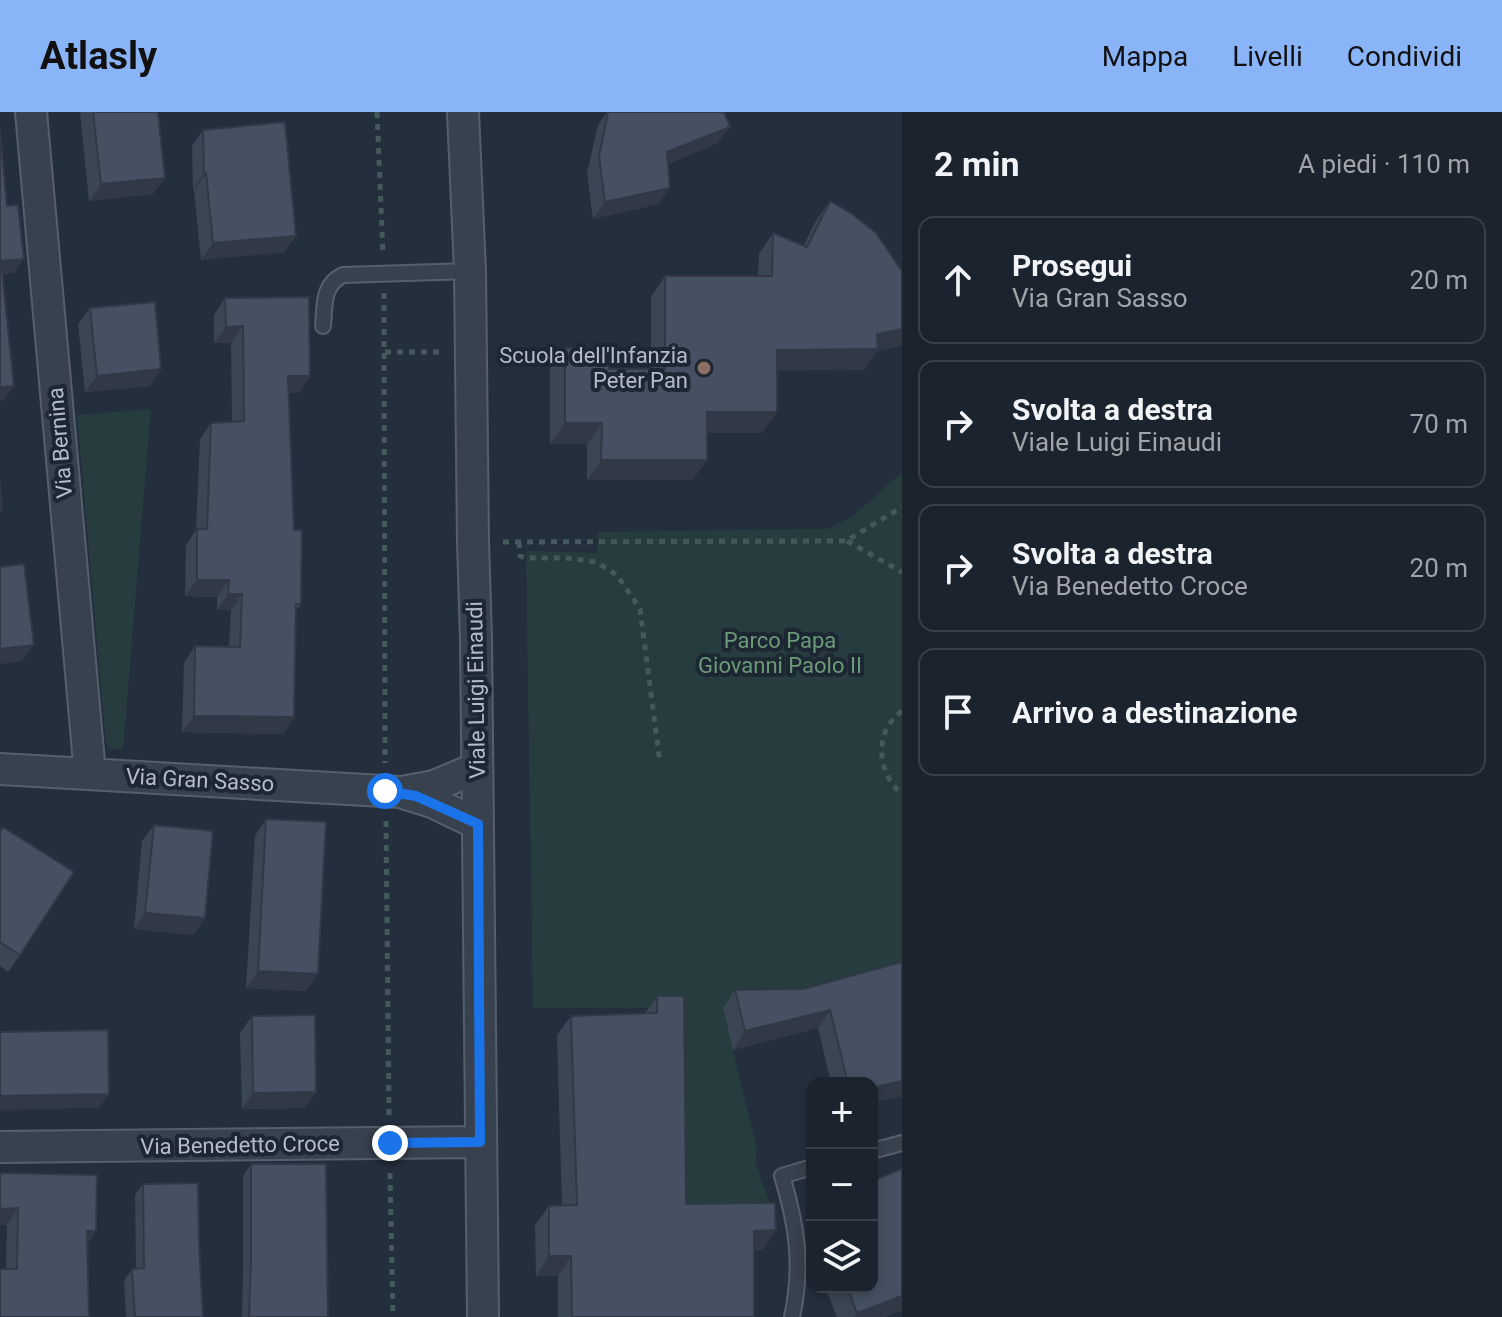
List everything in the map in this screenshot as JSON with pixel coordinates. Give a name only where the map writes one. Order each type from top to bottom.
[{"type":"street","name":"Via Bernina","points":[[31,112],[90,774]]},
{"type":"street","name":"Viale Luigi Einaudi","points":[[463,112],[476,639],[483,1317]]},
{"type":"street","name":"Via Gran Sasso","points":[[0,769],[434,786],[477,768]]},
{"type":"street","name":"Via Gran Sasso","points":[[393,782],[478,824]]},
{"type":"street","name":"Via Benedetto Croce","points":[[0,1147],[480,1142]]},
{"type":"lane","points":[[323,326],[325,292],[334,280],[343,275],[465,271]]},
{"type":"lane","points":[[878,1149],[902,1143]]},
{"type":"lane","points":[[792,1317],[798,1242],[782,1176],[806,1169]]},
{"type":"path","points":[[377,112],[384,272],[393,782]]},
{"type":"path","points":[[385,352],[439,352]]},
{"type":"path","points":[[846,541],[902,507]]},
{"type":"path","points":[[503,542],[846,541],[902,572]]},
{"type":"path","points":[[519,542],[520,556],[526,558],[596,562],[617,575],[640,609],[660,763]]},
{"type":"path","points":[[902,711],[889,723],[881,746],[884,772],[902,794]]},
{"type":"path","points":[[386,821],[393,1317]]},
{"type":"green space","points":[[151,409],[123,749],[113,749],[106,744],[77,415]]},
{"type":"green space","name":"Parco Papa Giovanni Paolo II","points":[[902,472],[902,977],[723,1008],[757,1149],[755,1162],[770,1204],[672,1223],[670,1008],[533,1008],[526,551],[597,553],[598,532],[828,529],[852,517]]},
{"type":"building","points":[[93,112],[158,112],[165,178],[101,184]]},
{"type":"building","points":[[608,112],[724,112],[730,127],[667,152],[670,188],[605,202],[599,157]]},
{"type":"building","points":[[285,122],[296,236],[213,243],[204,173],[203,130]]},
{"type":"building","points":[[0,130],[7,206],[18,205],[24,259],[1,261],[14,386],[0,387]]},
{"type":"building","points":[[830,201],[876,233],[902,271],[902,329],[877,334],[878,349],[777,350],[777,412],[707,412],[707,460],[601,460],[602,423],[565,423],[565,348],[609,348],[609,369],[665,369],[665,276],[772,276],[773,233],[807,247]]},
{"type":"building","points":[[309,297],[310,376],[288,376],[294,530],[302,530],[301,604],[296,604],[294,717],[194,716],[195,646],[240,647],[242,594],[228,594],[229,580],[197,580],[197,529],[207,529],[211,423],[244,421],[243,326],[226,327],[225,298]]},
{"type":"building","points":[[155,302],[161,369],[97,376],[90,308]]},
{"type":"building","points":[[24,564],[34,645],[0,649],[0,567]]},
{"type":"building","points":[[266,819],[326,822],[318,974],[258,971]]},
{"type":"building","points":[[154,825],[213,831],[205,918],[145,913]]},
{"type":"building","points":[[3,827],[74,872],[20,955],[0,942],[0,832]]},
{"type":"building","points":[[902,962],[902,1081],[878,1087],[878,1077],[847,1077],[830,1010],[745,1031],[735,990],[803,989]]},
{"type":"building","points":[[657,996],[684,996],[686,1204],[775,1203],[776,1230],[754,1231],[754,1317],[572,1317],[571,1256],[549,1256],[549,1206],[577,1205],[571,1016],[657,1013]]},
{"type":"building","points":[[315,1015],[316,1092],[253,1093],[252,1016]]},
{"type":"building","points":[[108,1030],[109,1094],[1,1096],[0,1099],[0,1032]]},
{"type":"building","points":[[251,1164],[326,1164],[328,1317],[249,1317]]},
{"type":"building","points":[[902,1169],[902,1296],[857,1313],[849,1293],[878,1293],[878,1179]]},
{"type":"building","points":[[0,1173],[97,1175],[96,1231],[87,1231],[89,1317],[0,1317],[0,1269],[17,1269],[18,1208],[0,1209]]},
{"type":"building","points":[[198,1183],[203,1317],[135,1317],[132,1269],[144,1268],[143,1184]]},
{"type":"place","name":"Scuola dell'Infanzia Peter Pan","points":[[704,368]]},
{"type":"route","points":[[385,791],[416,796],[478,824],[480,1142],[390,1143]]}]
